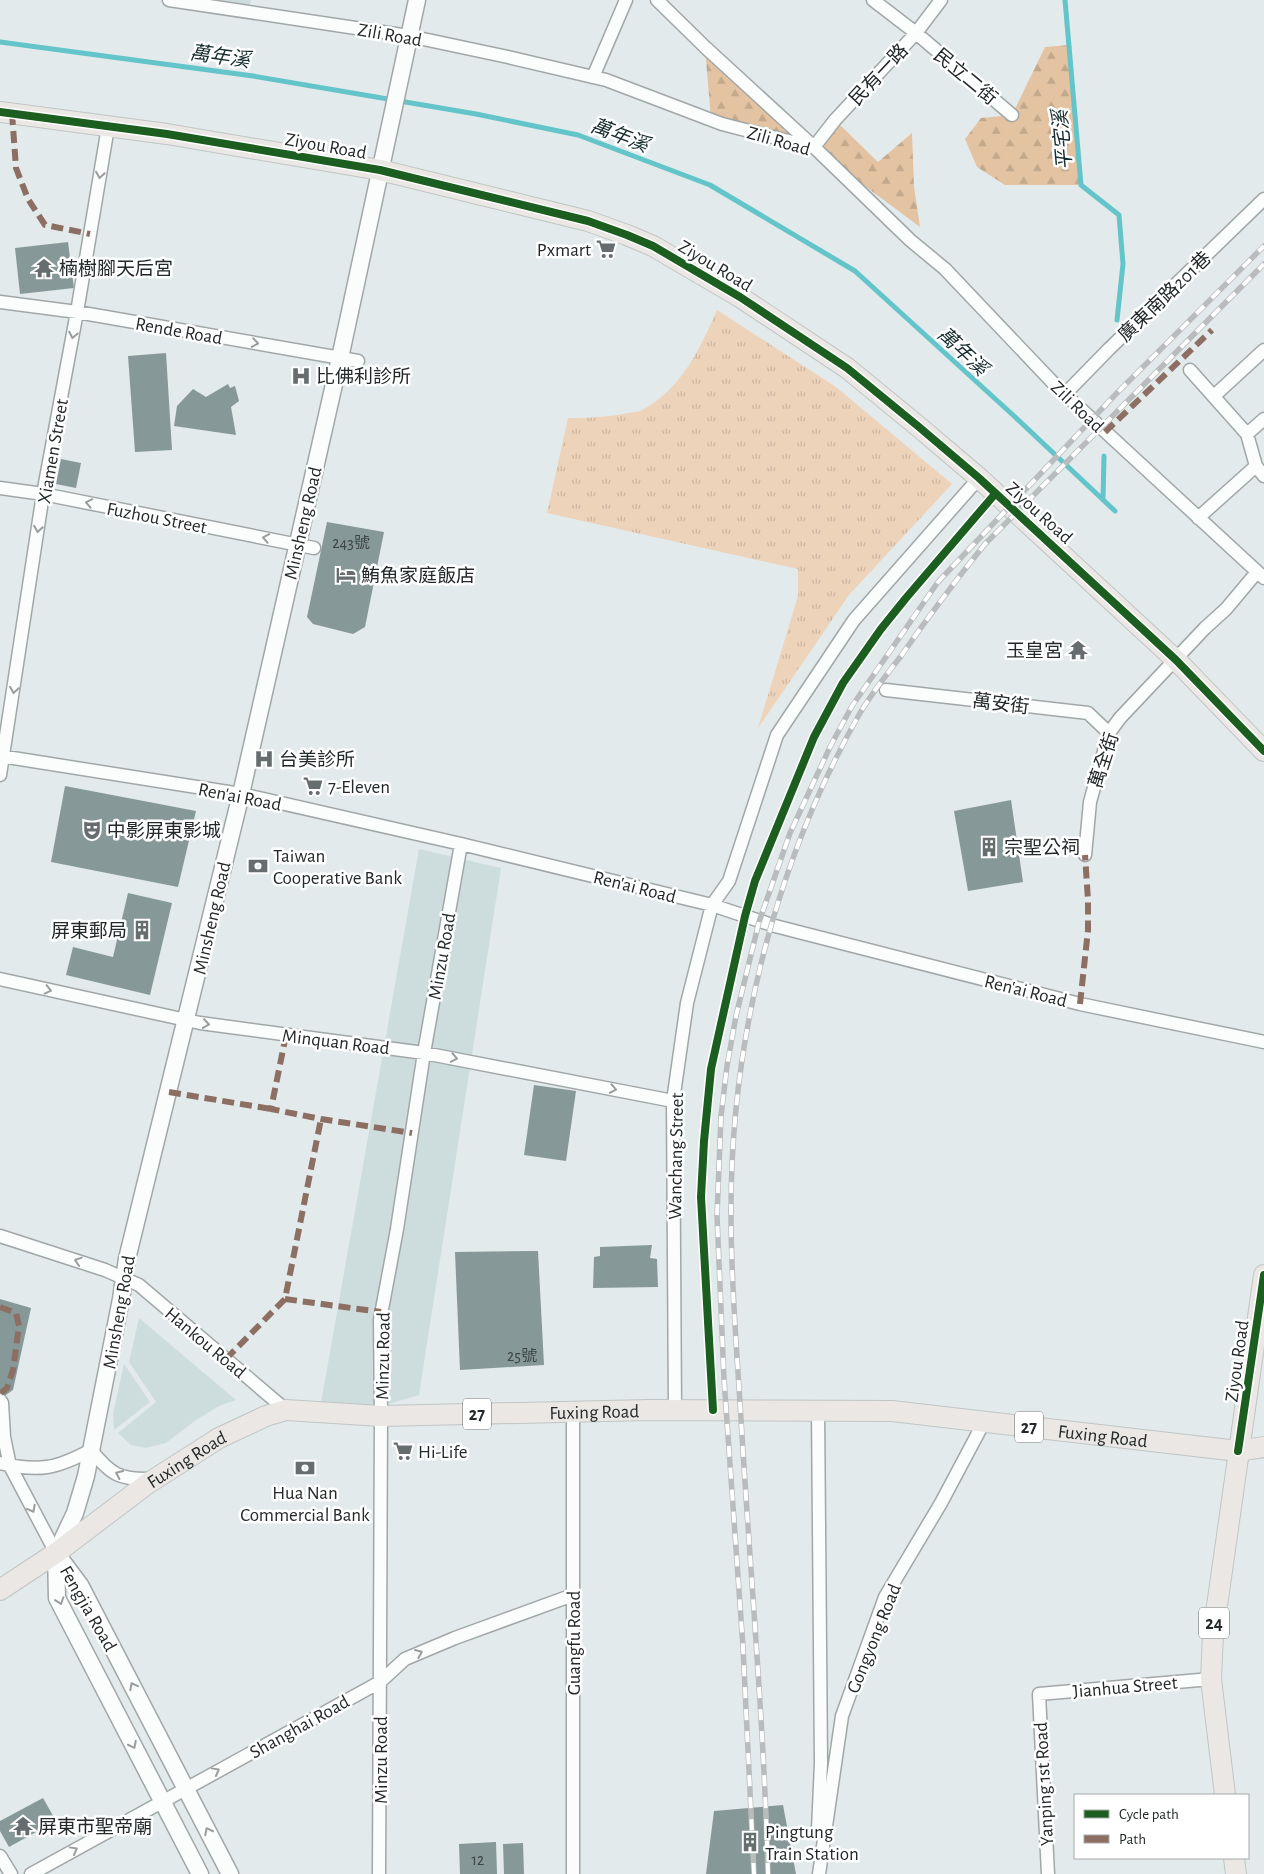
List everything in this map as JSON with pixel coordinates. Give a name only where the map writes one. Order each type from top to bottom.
[{"type":"main road","name":"Ziyou Road","points":[[0,112],[167,134],[380,170],[588,222],[654,246],[740,297],[847,368],[919,426],[1176,660],[1264,751]]},
{"type":"main road","name":"Ziyou Road","points":[[1225,1794],[1211,1678],[1213,1634],[1264,1275]]},
{"type":"main road","name":"Fuxing Road","points":[[0,1590],[56,1553],[156,1478],[220,1438],[266,1416],[286,1410],[381,1416],[674,1410],[909,1412],[1238,1451],[1264,1447]]},
{"type":"main road","name":"Fuxing Road","points":[[1238,1451],[1264,1463]]},
{"type":"main road","points":[[1234,1859],[1236,1874]]},
{"type":"street","name":"Zili Road","points":[[169,0],[409,36],[508,57],[606,80],[722,124],[814,147],[910,240],[944,269],[1065,394],[1261,575]]},
{"type":"street","points":[[409,36],[417,0]]},
{"type":"street","points":[[593,77],[626,0]]},
{"type":"street","points":[[657,0],[705,47],[814,147]]},
{"type":"street","name":"民立二街","points":[[873,0],[916,33],[1012,115]]},
{"type":"street","name":"民有一路","points":[[814,147],[835,120],[916,33],[941,0]]},
{"type":"street","name":"Minsheng Road","points":[[56,1553],[75,1513],[86,1476],[127,1259],[241,794],[340,358],[409,36]]},
{"type":"street","name":"Xiamen Street","points":[[0,776],[43,494],[77,312],[108,127]]},
{"type":"street","name":"廣東南路201巷","points":[[1065,394],[1109,348],[1264,199]]},
{"type":"street","name":"Rende Road","points":[[0,302],[77,312],[358,361]]},
{"type":"street","points":[[1214,396],[1264,350]]},
{"type":"street","points":[[1190,370],[1247,434],[1260,471],[1198,518]]},
{"type":"street","points":[[1247,434],[1264,419]]},
{"type":"street","points":[[712,905],[729,881],[776,735],[854,620],[978,478]]},
{"type":"street","name":"Fuzhou Street","points":[[0,488],[43,494],[314,548]]},
{"type":"street","name":"萬全街","points":[[1085,855],[1090,802],[1109,733],[1120,718],[1205,628],[1261,575]]},
{"type":"street","name":"萬安街","points":[[886,690],[1088,713],[1109,733]]},
{"type":"street","name":"Ren'ai Road","points":[[2,756],[241,794],[461,844],[712,905],[776,926],[1071,1001],[1264,1042]]},
{"type":"street","name":"Minzu Road","points":[[379,1874],[380,1320],[461,844]]},
{"type":"street","name":"Wanchang Street","points":[[674,1410],[673,1101],[687,1003],[712,905]]},
{"type":"street","name":"Minquan Road","points":[[0,979],[186,1020],[424,1053],[673,1101]]},
{"type":"street","name":"Hankou Road","points":[[0,1236],[124,1277],[139,1285],[286,1410]]},
{"type":"street","points":[[0,1400],[2,1403],[5,1464],[56,1553]]},
{"type":"street","name":"Gongyong Road","points":[[818,1410],[821,1763],[818,1874]]},
{"type":"street","name":"Guangfu Road","points":[[573,1411],[573,1874]]},
{"type":"street","name":"Gongyong Road","points":[[818,1874],[842,1716],[885,1597],[941,1503],[984,1422]]},
{"type":"street","points":[[5,1464],[48,1468],[70,1462],[91,1450],[103,1465],[119,1476],[132,1480],[156,1478]]},
{"type":"street","name":"Fengjia Road","points":[[56,1553],[80,1585],[230,1874]]},
{"type":"street","name":"Fengjia Road","points":[[56,1553],[57,1598],[200,1874]]},
{"type":"street","name":"Shanghai Road","points":[[31,1874],[186,1787],[380,1682],[405,1659],[455,1638],[573,1594]]},
{"type":"street","name":"Jianhua Street","points":[[1039,1694],[1211,1678]]},
{"type":"street","name":"Yanping 1st Road","points":[[1039,1694],[1048,1874]]},
{"type":"street","points":[[0,1856],[11,1874]]},
{"type":"shaded area","points":[[169,0],[251,0],[248,11]]},
{"type":"shaded area","points":[[419,849],[501,868],[419,1395],[378,1407],[321,1403]]},
{"type":"shaded area","points":[[139,1318],[236,1400],[219,1406],[196,1420],[166,1443],[146,1448],[131,1445],[118,1433],[156,1402],[129,1362]]},
{"type":"shaded area","points":[[124,1364],[150,1402],[114,1430],[113,1414]]},
{"type":"green space","points":[[1069,45],[1081,185],[1005,185],[977,167],[965,139],[981,118],[1012,115],[1045,47]]},
{"type":"green space","points":[[705,47],[814,147],[835,120],[878,162],[912,133],[914,187],[920,227],[818,151],[711,120]]},
{"type":"green space","points":[[717,310],[836,387],[952,484],[849,595],[758,728],[798,596],[798,569],[547,513],[568,418],[636,412],[657,401],[679,379],[688,366],[697,352]]},
{"type":"building","name":"楠樹腳天后宮","points":[[68,242],[74,288],[20,294],[15,248]]},
{"type":"building","points":[[166,353],[172,450],[135,452],[128,356]]},
{"type":"building","points":[[228,384],[230,388],[235,386],[239,401],[231,407],[236,435],[174,426],[177,406],[193,389],[206,397]]},
{"type":"building","points":[[61,459],[81,463],[76,488],[56,484]]},
{"type":"building","name":"鮪魚家庭飯店","points":[[327,522],[384,532],[365,627],[353,634],[313,624],[307,617]]},
{"type":"building","points":[[65,786],[196,811],[178,887],[51,862]]},
{"type":"building","name":"宗聖公祠","points":[[1011,800],[1023,882],[968,891],[954,811]]},
{"type":"building","name":"屏東郵局","points":[[128,893],[172,903],[150,995],[66,975],[73,947],[113,957]]},
{"type":"building","points":[[534,1085],[576,1091],[566,1161],[524,1155]]},
{"type":"building","points":[[652,1245],[650,1258],[657,1259],[658,1287],[593,1288],[594,1257],[600,1256],[600,1247]]},
{"type":"building","points":[[538,1251],[544,1365],[460,1370],[455,1252]]},
{"type":"building","points":[[0,1299],[31,1308],[13,1390],[0,1399]]},
{"type":"building","name":"屏東市聖帝廟","points":[[43,1798],[56,1821],[9,1847],[0,1831],[0,1821]]},
{"type":"building","name":"Pingtung Train Station","points":[[783,1805],[796,1874],[706,1874],[714,1811]]},
{"type":"building","points":[[496,1842],[497,1874],[460,1874],[459,1844]]},
{"type":"building","points":[[523,1843],[524,1874],[504,1874],[503,1844]]},
{"type":"waterway","name":"平宅溪","points":[[1065,0],[1081,185],[1119,215],[1123,264],[1117,320]]},
{"type":"waterway","name":"萬年溪","points":[[0,42],[253,76],[476,114],[578,135],[710,185],[855,271],[1115,511]]},
{"type":"waterway","name":"平宅溪","points":[[1103,500],[1104,456]]},
{"type":"railway","points":[[754,1874],[743,1647],[724,1379],[717,1216],[721,1116],[727,1066],[736,1016],[759,922],[790,833],[830,747],[852,706],[938,582],[1115,395],[1264,246]]},
{"type":"railway","points":[[768,1874],[760,1703],[734,1318],[731,1216],[733,1151],[739,1086],[749,1021],[763,956],[781,893],[803,831],[830,771],[860,713],[953,585],[985,544],[1264,264]]},
{"type":"marked path","points":[[12,113],[16,168],[28,199],[45,225],[90,234]]},
{"type":"marked path","points":[[1105,432],[1212,330]]},
{"type":"marked path","points":[[1080,1004],[1088,930],[1085,855]]},
{"type":"marked path","points":[[286,1035],[271,1109],[412,1133]]},
{"type":"marked path","points":[[169,1092],[271,1109]]},
{"type":"marked path","points":[[226,1359],[285,1299],[321,1119]]},
{"type":"marked path","points":[[285,1299],[381,1312]]},
{"type":"marked path","points":[[0,1307],[16,1313],[19,1326],[13,1370],[7,1388],[0,1394]]},
{"type":"cycle path","points":[[0,112],[167,134],[380,170],[588,221],[653,246],[740,297],[847,368],[919,427],[979,478],[1176,660],[1264,751]]},
{"type":"cycle path","points":[[713,1410],[701,1197],[704,1141],[711,1069],[745,916],[755,881],[814,737],[843,683],[881,629],[995,494]]},
{"type":"cycle path","points":[[1238,1451],[1264,1275]]},
{"type":"place","name":"Pxmart","points":[[606,249]]},
{"type":"place","name":"楠樹腳天后宮","points":[[44,268]]},
{"type":"place","name":"比佛利診所","points":[[301,376]]},
{"type":"place","name":"鮪魚家庭飯店","points":[[346,575]]},
{"type":"place","name":"玉皇宮","points":[[1078,650]]},
{"type":"place","name":"台美診所","points":[[264,759]]},
{"type":"place","name":"7-Eleven","points":[[313,786]]},
{"type":"place","name":"中影屏東影城","points":[[92,830]]},
{"type":"place","name":"宗聖公祠","points":[[989,847]]},
{"type":"place","name":"Taiwan Cooperative Bank","points":[[258,866]]},
{"type":"place","name":"屏東郵局","points":[[142,930]]},
{"type":"place","name":"Hi-Life","points":[[403,1451]]},
{"type":"place","name":"Hua Nan Commercial Bank","points":[[305,1468]]},
{"type":"place","name":"屏東市聖帝廟","points":[[23,1826]]},
{"type":"place","name":"Pingtung Train Station","points":[[750,1842]]}]
